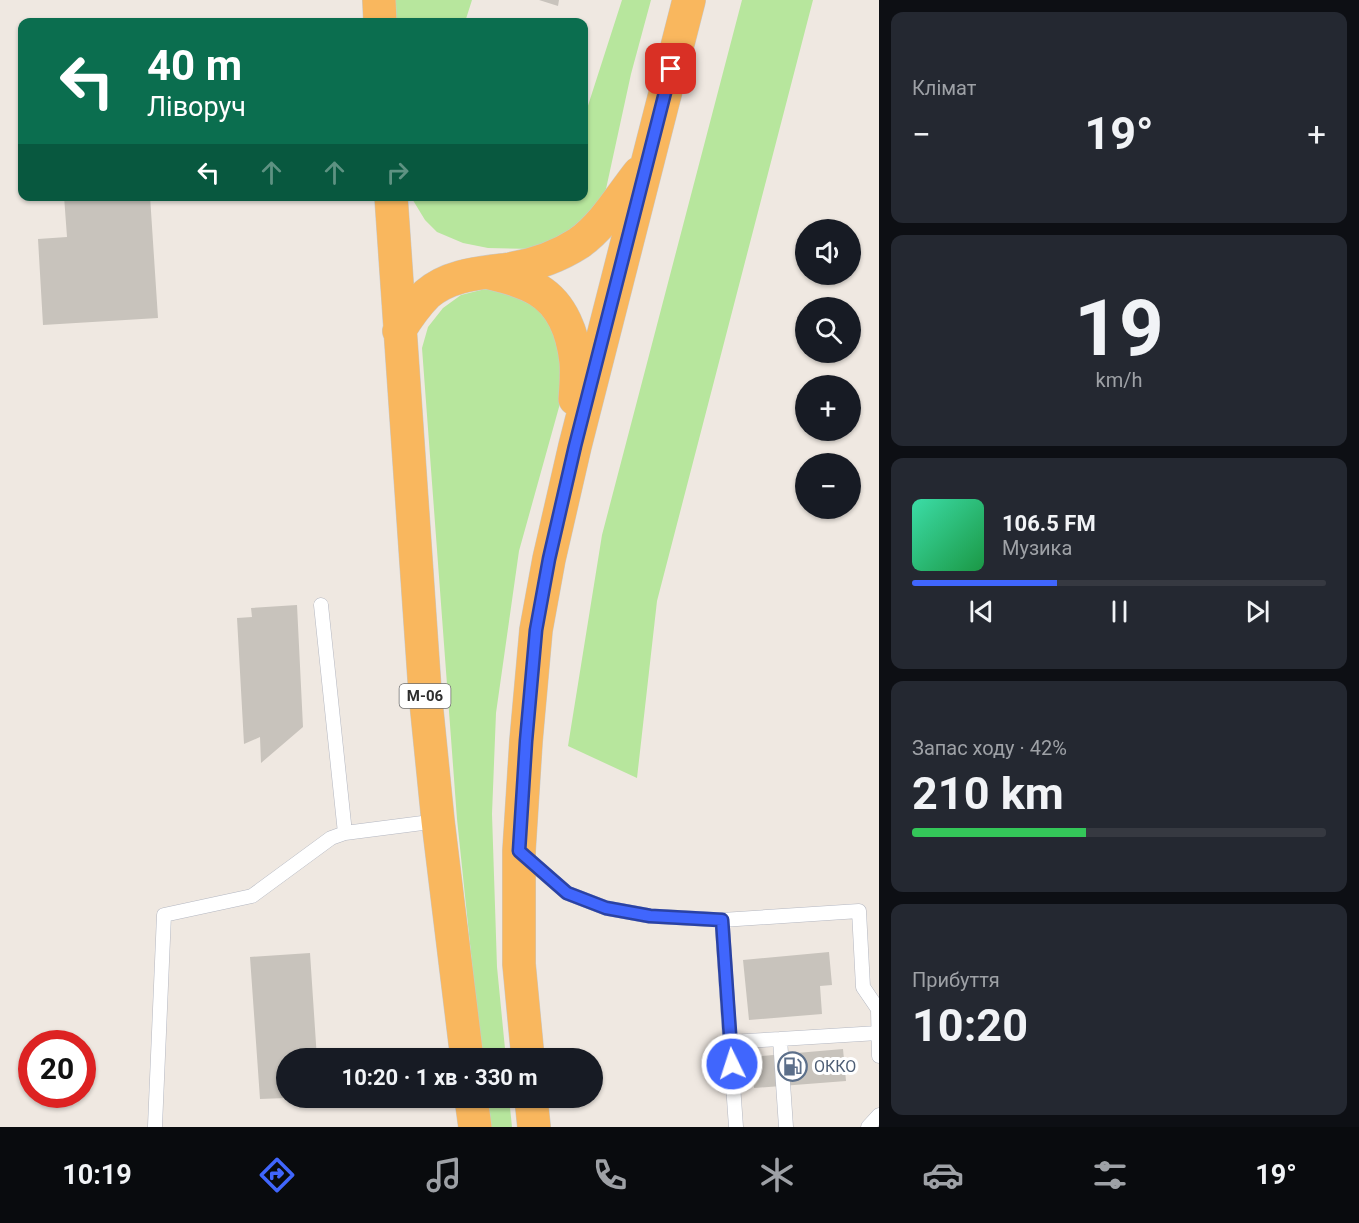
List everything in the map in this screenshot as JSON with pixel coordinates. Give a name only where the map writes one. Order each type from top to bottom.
[{"type":"highway","points":[[379,0],[380,18]]},
{"type":"highway","points":[[527,1048],[519,964],[519,851],[536,630],[549,559],[575,446],[688,0]]},
{"type":"highway","points":[[399,331],[411,312],[427,294],[440,285],[466,275],[512,269],[537,262],[578,243],[602,223],[647,161]]},
{"type":"highway","name":"М-06","points":[[391,201],[425,692],[466,1048]]},
{"type":"highway","points":[[486,272],[520,281],[539,291],[556,305],[570,330],[576,362],[575,446]]},
{"type":"highway","points":[[472,1108],[475,1127]]},
{"type":"highway","points":[[532,1108],[534,1127]]},
{"type":"lane","points":[[321,605],[345,833]]},
{"type":"lane","points":[[156,1126],[164,915],[252,896],[331,838],[345,833],[438,821]]},
{"type":"lane","points":[[519,851],[567,893],[606,908],[650,916],[722,920],[859,910],[863,987],[878,1009],[879,1056]]},
{"type":"lane","points":[[722,920],[736,1127]]},
{"type":"lane","points":[[730,1042],[878,1033]]},
{"type":"lane","points":[[780,1039],[786,1127]]},
{"type":"lane","points":[[868,1127],[879,1115]]},
{"type":"green space","points":[[395,0],[472,0],[466,18],[396,18]]},
{"type":"green space","points":[[622,0],[651,0],[631,74],[606,189],[597,212],[556,241],[536,249],[488,248],[463,243],[437,232],[425,220],[413,201],[588,201],[588,106]]},
{"type":"green space","points":[[742,0],[813,0],[657,601],[637,778],[568,746],[602,535]]},
{"type":"green space","points":[[485,289],[529,298],[562,333],[566,382],[519,551],[496,713],[492,814],[497,967],[505,1048],[481,1048],[457,819],[422,348],[428,327],[443,308],[461,295]]},
{"type":"green space","points":[[487,1108],[510,1108],[512,1127],[489,1127]]},
{"type":"building","points":[[539,0],[559,0],[558,6]]},
{"type":"building","points":[[64,201],[150,201],[158,318],[43,325],[38,239],[67,237]]},
{"type":"building","points":[[297,605],[303,727],[261,763],[260,737],[244,744],[237,618],[252,617],[251,608]]},
{"type":"building","points":[[829,952],[832,985],[820,986],[822,1014],[749,1020],[743,960]]},
{"type":"building","points":[[310,953],[316,1048],[276,1048],[276,1098],[260,1099],[250,957]]},
{"type":"building","points":[[843,1049],[846,1081],[754,1088],[752,1057]]},
{"type":"place","name":"ОККО","points":[[793,1066]]},
{"type":"route","points":[[671,69],[575,446],[549,559],[536,630],[519,851],[567,893],[606,908],[650,916],[722,920],[732,1064]]}]
